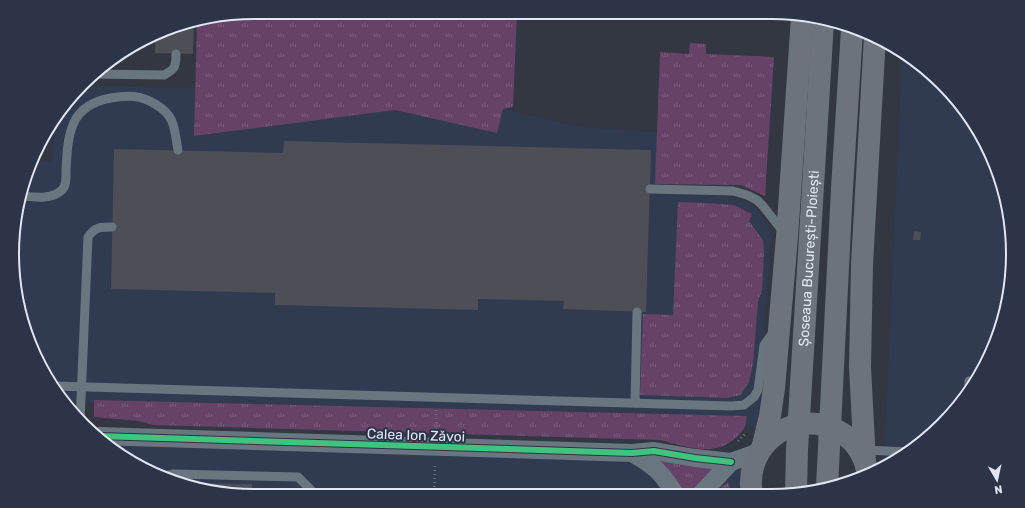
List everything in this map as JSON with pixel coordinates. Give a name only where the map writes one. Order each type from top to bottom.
[{"type":"highway","points":[[761,449],[770,416],[774,388],[787,237],[802,21]]},
{"type":"highway","name":"Șoseaua București-Ploiești","points":[[796,487],[797,450],[823,25]]},
{"type":"highway","name":"Șoseaua București-Ploiești","points":[[827,482],[842,188],[852,33]]},
{"type":"highway","points":[[866,462],[860,367],[862,264],[875,43]]},
{"type":"highway","points":[[751,489],[750,482],[753,464],[761,449],[772,436],[794,425],[818,424],[832,427],[843,433],[852,441],[866,462]]},
{"type":"street","name":"Calea Ion Zăvoi","points":[[106,436],[632,453],[654,451],[731,462]]},
{"type":"street","points":[[706,489],[731,462],[761,449]]},
{"type":"street","points":[[632,453],[652,466],[671,489]]},
{"type":"lane","points":[[794,21],[800,49]]},
{"type":"lane","points":[[103,74],[164,75],[172,71],[176,65],[176,54]]},
{"type":"lane","points":[[26,196],[51,196],[63,189],[66,183],[68,141],[72,128],[77,117],[86,107],[98,101],[122,96],[134,96],[145,99],[163,108],[174,123],[178,150]]},
{"type":"lane","points":[[650,189],[733,191],[747,194],[763,206],[787,237]]},
{"type":"lane","points":[[81,413],[88,237],[92,231],[100,227],[112,227]]},
{"type":"lane","points":[[635,403],[637,312]]},
{"type":"lane","points":[[60,386],[731,406],[744,405],[754,397],[758,390],[764,345],[780,322]]},
{"type":"lane","points":[[866,462],[891,456]]},
{"type":"lane","points":[[172,474],[298,477],[310,489]]},
{"type":"shaded area","points":[[902,59],[926,77],[948,99],[966,123],[982,150],[994,178],[998,193],[1004,223],[1006,254],[1004,285],[998,315],[994,330],[975,372],[949,408],[941,407],[949,408],[926,431],[884,460]]},
{"type":"shaded area","points":[[90,86],[195,88],[195,136],[395,110],[497,132],[503,109],[581,127],[658,132],[655,194],[709,195],[735,198],[746,202],[757,209],[771,230],[758,428],[72,402],[50,372],[43,358],[31,330],[21,285],[19,254],[21,223],[27,193],[31,178],[38,161],[52,162],[54,130],[77,99]]},
{"type":"shaded area","points":[[106,436],[715,460],[763,445],[753,489],[254,489],[223,487],[178,477],[136,458]]},
{"type":"green space","points":[[254,19],[517,19],[513,107],[503,109],[497,133],[395,110],[194,136],[197,26],[223,21]]},
{"type":"green space","points":[[690,43],[706,44],[706,54],[774,57],[765,196],[741,185],[655,184],[660,52],[689,54]]},
{"type":"green space","points":[[678,202],[734,205],[752,214],[749,221],[763,240],[764,254],[762,290],[758,302],[753,364],[749,382],[741,395],[727,398],[640,395],[643,314],[673,315]]},
{"type":"green space","points":[[94,400],[747,416],[744,428],[735,439],[717,448],[698,449],[661,440],[154,425],[138,421],[94,417]]},
{"type":"green space","points":[[660,459],[717,466],[698,489],[678,489],[659,464]]},
{"type":"green space","points":[[728,482],[730,489],[719,489]]},
{"type":"building","points":[[194,27],[193,54],[155,53],[155,41],[178,31]]},
{"type":"building","points":[[284,141],[651,150],[646,312],[563,309],[564,301],[478,299],[478,310],[275,305],[275,293],[111,289],[114,149],[283,153]]},
{"type":"building","points":[[914,231],[921,232],[920,240],[913,240]]},
{"type":"building","points":[[204,483],[252,484],[252,489],[223,487]]},
{"type":"cycle path","points":[[106,436],[632,453],[654,451],[731,462]]}]
